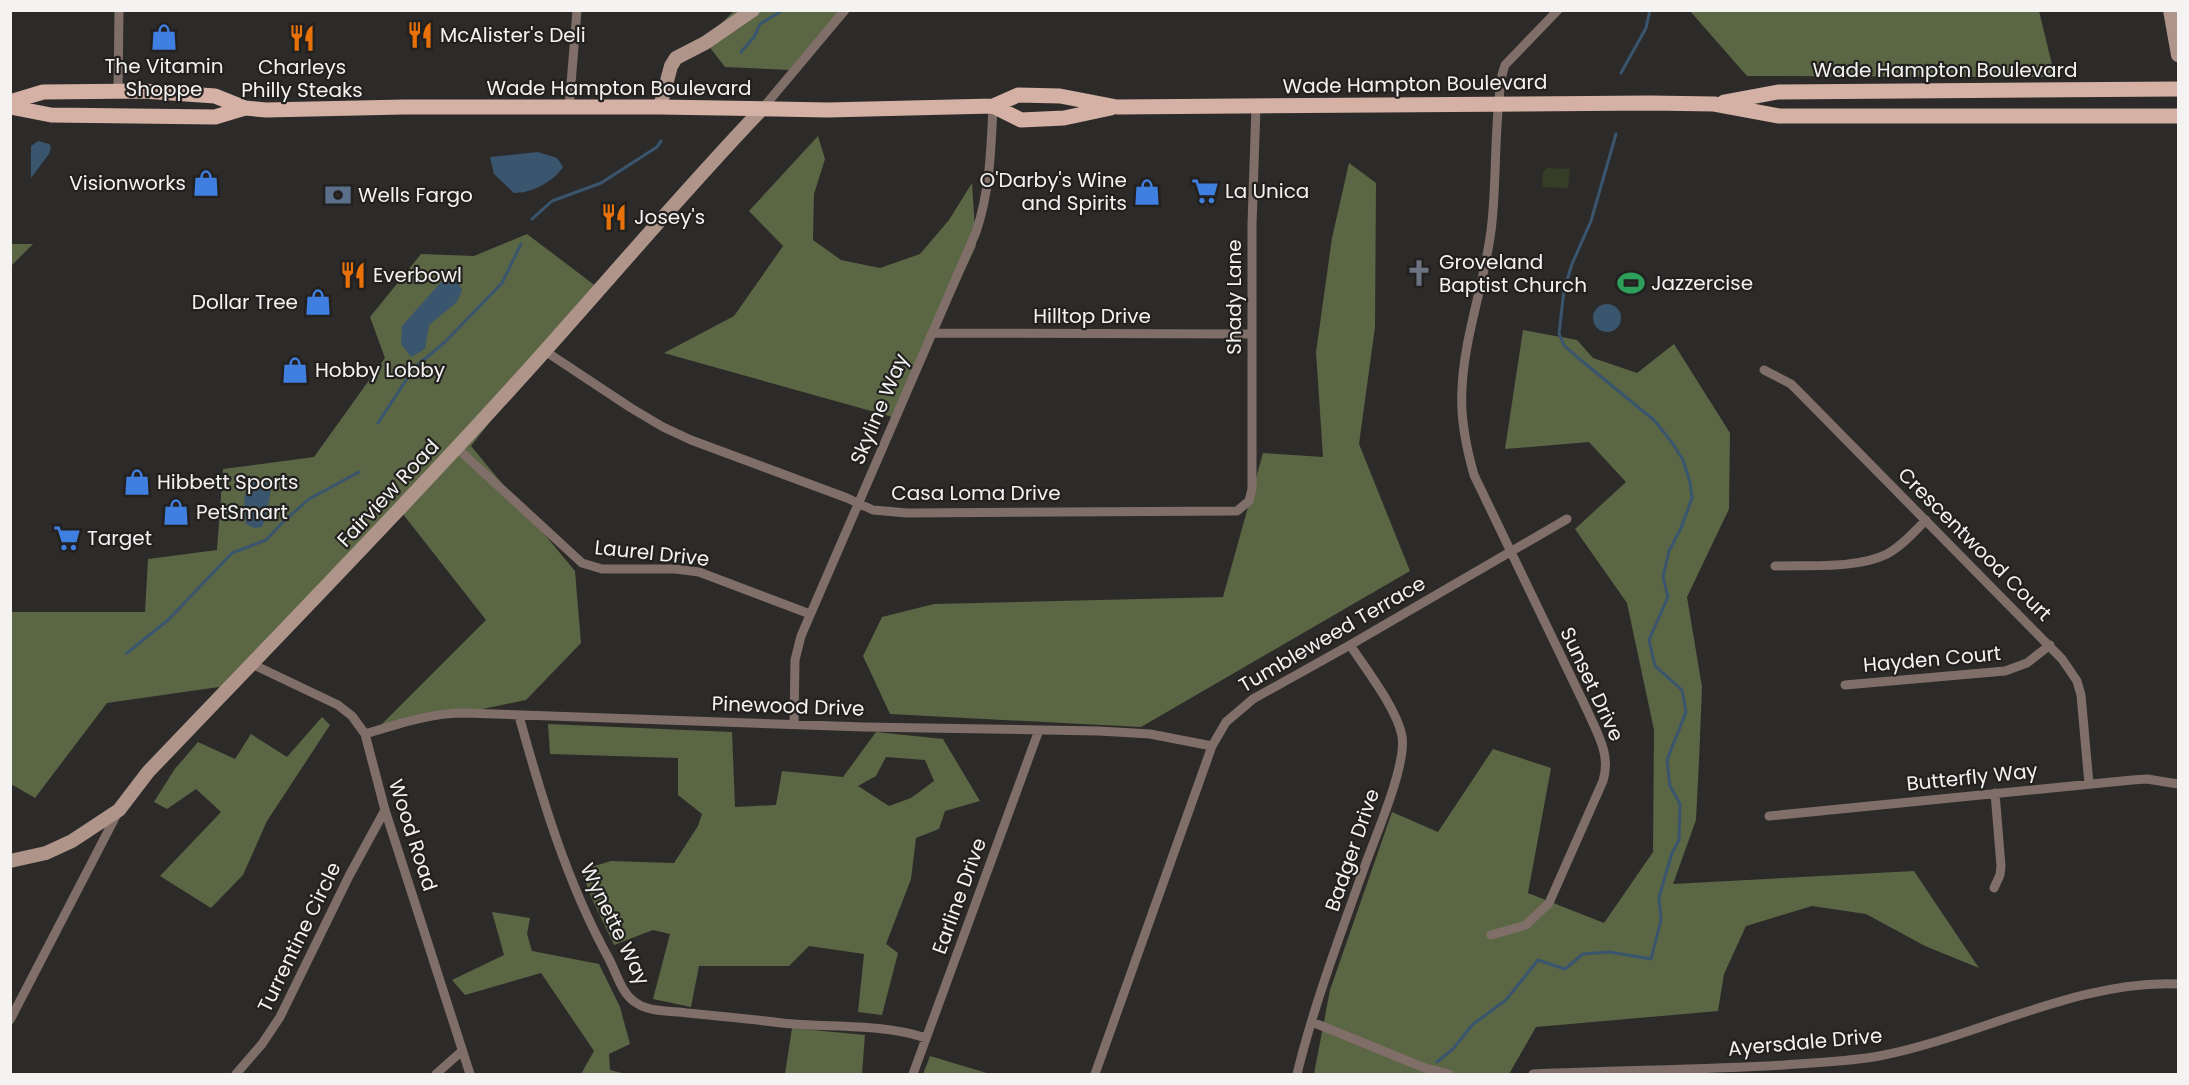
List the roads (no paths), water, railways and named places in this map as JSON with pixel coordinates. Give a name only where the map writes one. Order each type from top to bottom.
[{"type":"main road","name":"Wade Hampton Boulevard","points":[[1714,104],[1778,92],[2178,89]]},
{"type":"main road","name":"Wade Hampton Boulevard","points":[[10,104],[43,92],[142,91],[215,96],[245,108],[266,110],[404,107],[660,107],[828,110],[993,106],[1018,95],[1060,96],[1117,107]]},
{"type":"main road","points":[[1921,92],[1922,117]]},
{"type":"main road","name":"Wade Hampton Boulevard","points":[[10,104],[51,115],[215,117],[245,108]]},
{"type":"main road","name":"Wade Hampton Boulevard","points":[[993,106],[1021,120],[1064,118],[1117,107],[1498,104],[1714,104],[1779,116],[2178,116]]},
{"type":"street","points":[[118,92],[119,10]]},
{"type":"street","points":[[569,108],[577,10]]},
{"type":"street","points":[[660,107],[671,66],[676,58],[705,43],[753,10]]},
{"type":"street","points":[[762,109],[810,55],[845,10]]},
{"type":"street","name":"Sunset Drive","points":[[1491,934],[1526,925],[1549,903],[1603,781],[1606,764],[1603,746],[1474,475],[1462,413],[1464,363],[1484,275],[1492,222],[1498,104],[1505,65],[1558,10]]},
{"type":"street","points":[[2170,10],[2178,55]]},
{"type":"street","name":"Skyline Way","points":[[794,724],[795,660],[801,636],[982,215],[991,151],[993,106]]},
{"type":"street","name":"Shady Lane","points":[[1252,489],[1252,225],[1256,106]]},
{"type":"street","name":"Fairview Road","points":[[10,861],[32,857],[58,848],[119,810],[148,772],[457,448],[709,164],[762,109]]},
{"type":"street","name":"Hilltop Drive","points":[[932,333],[1251,334]]},
{"type":"street","name":"Casa Loma Drive","points":[[545,351],[663,427],[873,510],[907,513],[1232,512],[1245,506],[1252,489]]},
{"type":"street","name":"Crescentwood Court","points":[[1764,370],[1791,384],[1802,394],[2050,645],[2070,669],[2081,695],[2089,784]]},
{"type":"street","name":"Laurel Drive","points":[[457,448],[582,563],[602,569],[675,569],[699,572],[810,614]]},
{"type":"street","name":"Tumbleweed Terrace","points":[[1095,1074],[1212,746],[1226,722],[1245,704],[1567,519]]},
{"type":"street","points":[[1775,566],[1847,563],[1878,558],[1897,548],[1926,520]]},
{"type":"street","name":"Badger Drive","points":[[1297,1074],[1311,1022],[1388,803],[1403,752],[1402,736],[1397,720],[1350,645]]},
{"type":"street","name":"Hayden Court","points":[[1845,685],[2005,671],[2027,663],[2050,645]]},
{"type":"street","name":"Wood Road","points":[[252,664],[339,705],[352,716],[365,734],[385,810],[470,1074]]},
{"type":"street","name":"Pinewood Drive","points":[[365,734],[417,718],[465,713],[1150,734],[1212,746]]},
{"type":"street","name":"Wynette Way","points":[[519,716],[554,834],[603,949],[623,988],[636,1003],[667,1011],[790,1024],[849,1026],[905,1032],[926,1038]]},
{"type":"street","name":"Earline Drive","points":[[913,1074],[1039,730]]},
{"type":"street","name":"Butterfly Way","points":[[1769,816],[2147,779],[2178,784]]},
{"type":"street","points":[[1994,888],[2001,866],[1995,793]]},
{"type":"street","points":[[10,1020],[119,810]]},
{"type":"street","name":"Turrentine Circle","points":[[236,1074],[262,1044],[280,1017],[349,876],[385,810]]},
{"type":"street","name":"Ayersdale Drive","points":[[1533,1074],[1738,1068],[1858,1060],[1909,1049],[2088,995],[2143,985],[2178,984]]},
{"type":"street","points":[[1311,1022],[1425,1068],[1449,1074]]},
{"type":"street","points":[[436,1074],[462,1051]]},
{"type":"water","points":[[38,141],[49,144],[51,147],[49,154],[31,178],[31,146]]},
{"type":"water","points":[[538,152],[557,158],[563,167],[541,186],[514,193],[494,174],[490,157]]},
{"type":"water","points":[[455,278],[462,290],[457,302],[429,325],[425,349],[411,357],[401,344],[402,326],[441,282]]},
{"type":"water","points":[[1607,304],[1617,308],[1621,318],[1617,328],[1607,332],[1597,328],[1593,318],[1597,308]]},
{"type":"water","points":[[260,480],[271,484],[270,492],[262,527],[254,528],[246,524],[245,498],[250,483]]},
{"type":"waterway","points":[[741,52],[754,37],[760,24],[783,10]]},
{"type":"waterway","points":[[1621,73],[1646,28],[1650,10]]},
{"type":"waterway","points":[[1437,1062],[1453,1049],[1472,1025],[1506,1000],[1538,960],[1565,969],[1583,954],[1609,952],[1651,959],[1661,920],[1659,897],[1672,853],[1679,840],[1680,804],[1670,786],[1667,760],[1686,712],[1682,690],[1655,666],[1649,640],[1668,597],[1663,577],[1669,551],[1681,528],[1692,498],[1690,482],[1683,460],[1655,421],[1577,357],[1564,345],[1559,334],[1564,290],[1572,264],[1591,221],[1616,134]]},
{"type":"waterway","points":[[532,219],[552,201],[601,183],[657,147],[661,141]]},
{"type":"waterway","points":[[378,423],[414,368],[445,342],[502,283],[521,244]]},
{"type":"waterway","points":[[127,653],[168,620],[232,553],[266,540],[309,499],[359,472]]},
{"type":"place","name":"McAlister's Deli","points":[[420,35]]},
{"type":"place","name":"The Vitamin Shoppe","points":[[164,37]]},
{"type":"place","name":"Charleys Philly Steaks","points":[[302,38]]},
{"type":"place","name":"Visionworks","points":[[206,183]]},
{"type":"place","name":"La Unica","points":[[1205,191]]},
{"type":"place","name":"O'Darby's Wine and Spirits","points":[[1147,192]]},
{"type":"place","name":"Wells Fargo","points":[[338,195]]},
{"type":"place","name":"Josey's","points":[[614,217]]},
{"type":"place","name":"Groveland Baptist Church","points":[[1419,273]]},
{"type":"place","name":"Everbowl","points":[[353,275]]},
{"type":"place","name":"Jazzercise","points":[[1631,283]]},
{"type":"place","name":"Dollar Tree","points":[[318,302]]},
{"type":"place","name":"Hobby Lobby","points":[[295,370]]},
{"type":"place","name":"Hibbett Sports","points":[[137,482]]},
{"type":"place","name":"PetSmart","points":[[176,512]]},
{"type":"place","name":"Target","points":[[67,538]]}]
